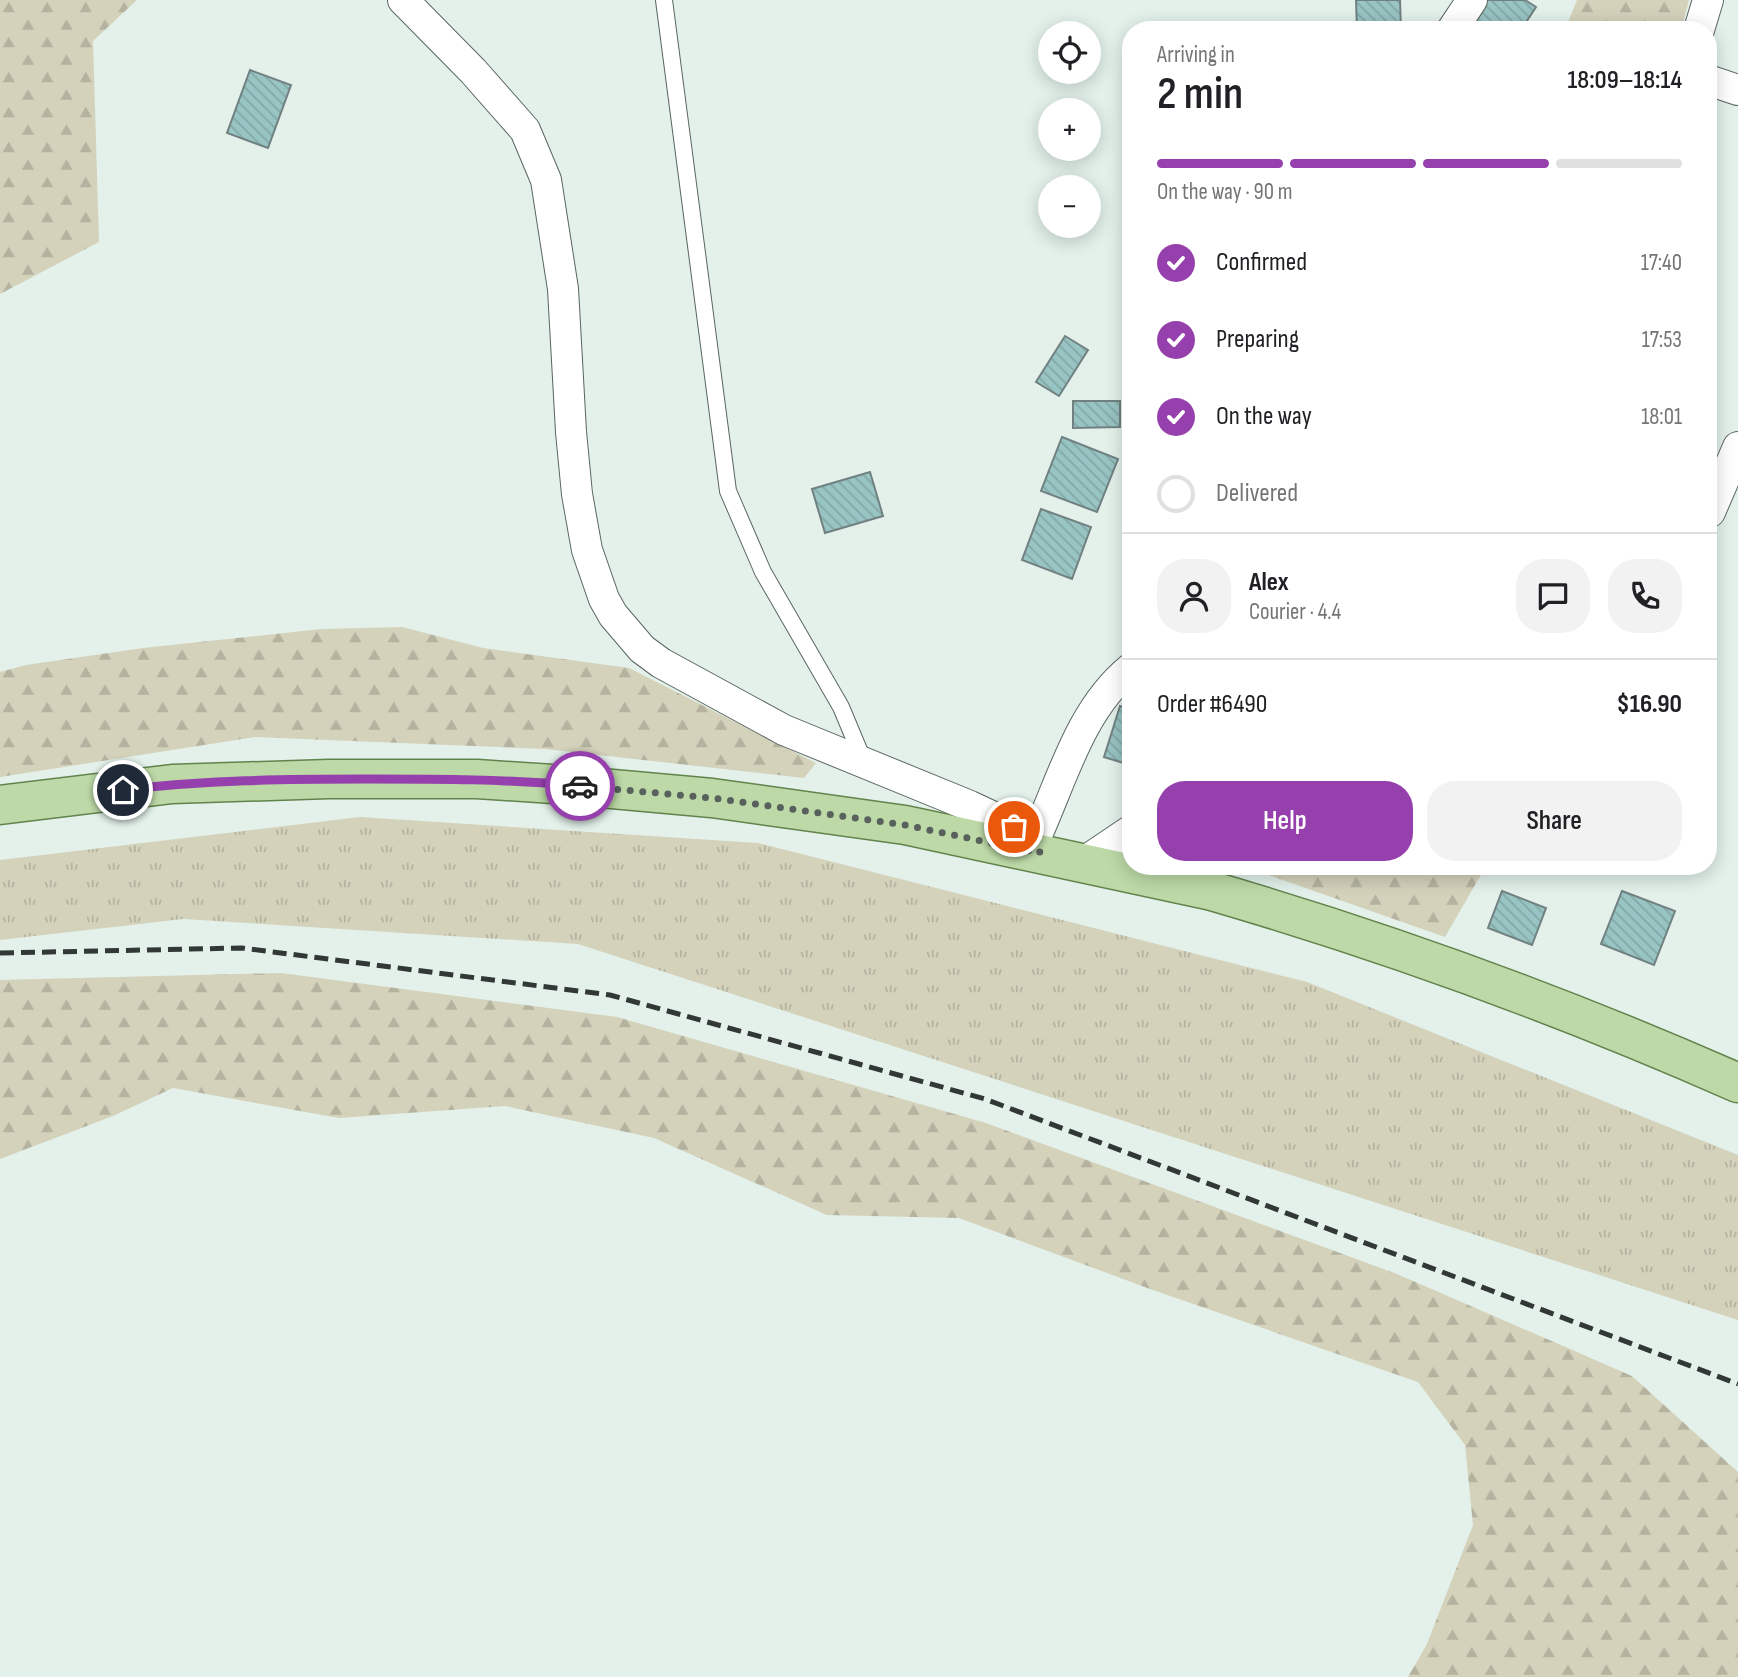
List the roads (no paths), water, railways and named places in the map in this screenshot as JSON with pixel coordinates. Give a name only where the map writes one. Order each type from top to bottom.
[{"type":"main road","points":[[0,805],[172,784],[329,779],[477,779],[712,798],[905,825],[1038,845],[1081,864],[1122,872]]},
{"type":"main road","points":[[1134,875],[1212,891],[1350,934],[1547,1006],[1738,1083]]},
{"type":"street","points":[[403,0],[473,71],[525,130],[546,180],[562,289],[570,432],[587,550],[613,615],[642,649],[683,676],[784,730],[970,806],[1038,845],[1083,729],[1115,681],[1122,675]]},
{"type":"street","points":[[1458,21],[1472,0]]},
{"type":"street","points":[[1702,21],[1708,0]]},
{"type":"street","points":[[1717,83],[1738,90]]},
{"type":"street","points":[[1717,496],[1738,447]]},
{"type":"street","points":[[1081,864],[1122,836]]},
{"type":"lane","points":[[664,0],[728,491],[762,572],[841,707],[865,763]]},
{"type":"railway","points":[[0,953],[242,948],[610,995],[985,1099],[1738,1384]]}]
